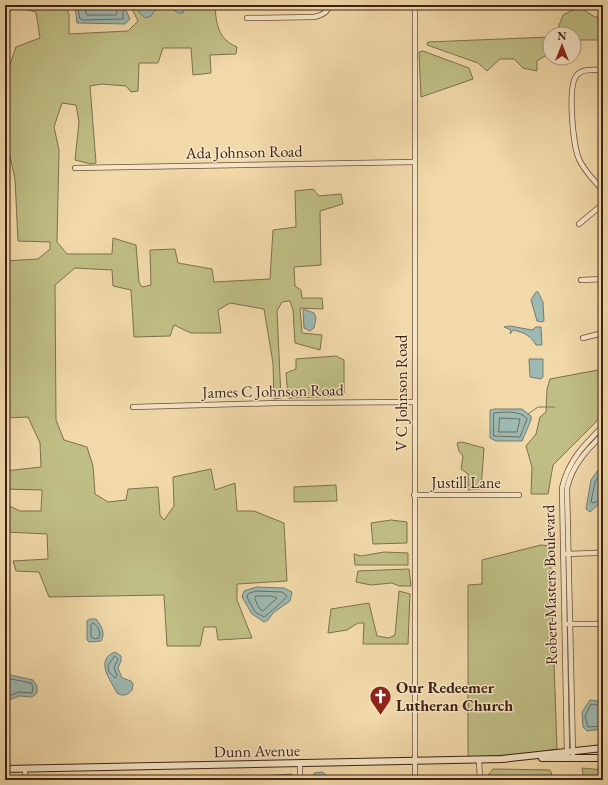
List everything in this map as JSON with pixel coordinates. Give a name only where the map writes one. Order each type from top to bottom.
[{"type":"main road","name":"Dunn Avenue","points":[[5,769],[509,759],[570,755],[603,748]]},
{"type":"main road","name":"Dunn Avenue","points":[[570,755],[603,758]]},
{"type":"street","points":[[247,18],[314,18],[328,11],[330,5]]},
{"type":"street","name":"V C Johnson Road","points":[[414,5],[415,780]]},
{"type":"street","points":[[603,70],[582,71],[576,75],[573,85],[574,137],[576,151],[579,160],[603,191]]},
{"type":"street","name":"Ada Johnson Road","points":[[75,168],[414,162]]},
{"type":"street","points":[[579,224],[603,204]]},
{"type":"street","points":[[581,280],[603,279]]},
{"type":"street","points":[[582,338],[603,332]]},
{"type":"street","name":"James C Johnson Road","points":[[133,407],[271,403],[414,402]]},
{"type":"street","name":"Robert Masters Boulevard","points":[[570,755],[565,554],[561,498],[567,469],[578,451],[603,426]]},
{"type":"street","name":"Robert Masters Boulevard","points":[[565,554],[566,498],[569,479],[577,462],[603,434]]},
{"type":"street","name":"Justill Lane","points":[[414,495],[519,494]]},
{"type":"street","points":[[565,554],[596,553],[603,551]]},
{"type":"street","points":[[567,624],[603,624]]},
{"type":"street","points":[[479,760],[480,780]]},
{"type":"street","points":[[300,764],[300,780]]},
{"type":"street","points":[[25,769],[25,780]]},
{"type":"shaded area","points":[[17,5],[65,5],[69,14],[69,34],[128,31],[138,21],[133,11],[133,5],[215,5],[219,30],[226,40],[237,47],[236,54],[210,55],[211,73],[193,75],[191,48],[163,48],[158,63],[139,63],[138,91],[131,92],[126,86],[102,84],[90,86],[96,163],[91,164],[75,160],[79,122],[76,105],[62,103],[54,127],[59,150],[57,242],[67,254],[112,254],[113,238],[136,245],[139,282],[142,287],[151,285],[150,250],[175,249],[178,263],[212,269],[214,282],[270,279],[273,230],[296,227],[295,191],[313,189],[319,196],[341,194],[343,204],[320,211],[321,265],[294,267],[295,286],[301,290],[302,298],[322,298],[323,309],[300,308],[302,333],[322,335],[320,350],[295,343],[293,310],[290,301],[282,302],[277,311],[281,398],[274,399],[273,363],[264,309],[230,303],[218,310],[221,333],[191,333],[174,325],[170,336],[134,337],[131,290],[113,286],[112,270],[75,268],[55,285],[56,420],[64,440],[87,447],[93,466],[95,494],[108,502],[126,500],[128,489],[158,487],[160,515],[164,520],[174,506],[173,477],[211,469],[215,490],[235,483],[237,511],[254,511],[284,523],[287,581],[237,584],[237,600],[252,638],[218,640],[216,627],[204,627],[200,646],[167,646],[164,595],[49,597],[39,572],[16,571],[13,561],[48,559],[47,534],[5,532],[5,504],[20,511],[41,511],[42,490],[5,489],[5,471],[41,467],[40,443],[28,417],[5,418],[5,261],[38,259],[50,249],[50,242],[18,241],[15,179],[8,148],[5,147],[5,79],[16,47],[40,38],[36,12],[17,7]]},
{"type":"shaded area","points":[[579,7],[595,17],[603,17],[603,40],[582,40],[582,26],[559,26],[563,15]]},
{"type":"shaded area","points":[[542,37],[542,58],[537,61],[537,71],[523,68],[514,59],[500,59],[487,71],[478,63],[427,45],[428,42]]},
{"type":"shaded area","points":[[423,51],[469,68],[473,79],[421,97],[419,52]]},
{"type":"shaded area","points":[[336,356],[344,360],[344,396],[288,398],[286,373],[296,369],[296,359]]},
{"type":"shaded area","points":[[603,369],[603,412],[595,423],[553,465],[548,494],[531,494],[532,467],[526,446],[536,434],[540,417],[546,412],[547,389],[550,379]]},
{"type":"shaded area","points":[[462,442],[484,448],[481,489],[468,490],[468,474],[461,469],[463,456],[459,451],[457,443]]},
{"type":"shaded area","points":[[336,485],[337,501],[294,502],[294,487]]},
{"type":"shaded area","points":[[391,520],[407,522],[407,543],[373,544],[371,523]]},
{"type":"shaded area","points":[[541,545],[550,546],[557,749],[528,754],[468,757],[468,585],[482,584],[482,560]]},
{"type":"shaded area","points":[[384,552],[408,553],[408,565],[355,565],[354,554],[361,556]]},
{"type":"shaded area","points":[[409,569],[411,586],[399,586],[392,583],[371,585],[356,582],[358,571]]},
{"type":"shaded area","points":[[399,591],[410,594],[408,644],[363,644],[364,623],[358,623],[347,630],[328,633],[331,609],[369,603],[377,636],[389,638],[395,635]]},
{"type":"shaded area","points":[[582,768],[603,770],[603,780],[584,780]]},
{"type":"shaded area","points":[[493,769],[550,770],[554,780],[484,780]]},
{"type":"shaded area","points":[[292,774],[292,780],[258,780],[261,776]]},
{"type":"water","points":[[73,5],[127,5],[126,10],[130,19],[125,24],[77,23]]},
{"type":"water","points":[[138,5],[154,5],[155,10],[151,16],[145,18],[139,12]]},
{"type":"water","points":[[175,5],[185,5],[183,13],[178,13],[175,11]]},
{"type":"water","points":[[536,292],[538,292],[543,302],[544,321],[542,322],[537,321],[531,300]]},
{"type":"water","points":[[303,309],[314,313],[316,318],[314,328],[310,331],[304,328]]},
{"type":"water","points":[[510,326],[532,330],[536,327],[541,327],[542,345],[536,345],[532,339],[521,332],[513,330],[510,334],[511,330],[504,327]]},
{"type":"water","points":[[529,359],[543,359],[543,377],[541,379],[530,377]]},
{"type":"water","points":[[522,409],[531,416],[531,420],[522,441],[496,441],[490,438],[490,410]]},
{"type":"water","points":[[603,463],[603,500],[590,512],[586,509],[591,480]]},
{"type":"water","points":[[256,587],[284,588],[292,592],[290,601],[273,613],[268,620],[264,622],[252,614],[242,597],[244,591]]},
{"type":"water","points":[[90,619],[96,619],[101,626],[103,635],[101,641],[89,642],[87,640],[87,621]]},
{"type":"water","points":[[115,652],[121,656],[121,661],[118,668],[122,678],[131,681],[133,684],[132,690],[125,695],[117,693],[106,671],[106,660]]},
{"type":"water","points":[[10,675],[33,680],[37,686],[37,693],[32,697],[19,696],[12,699],[5,698],[5,677]]},
{"type":"water","points":[[590,700],[603,702],[603,729],[587,731],[583,727],[582,712]]},
{"type":"water","points":[[322,772],[325,774],[325,780],[314,780],[314,773]]},
{"type":"waterway","points":[[528,414],[538,407],[555,407]]},
{"type":"place","name":"Our Redeemer Lutheran Church","points":[[380,716]]}]
